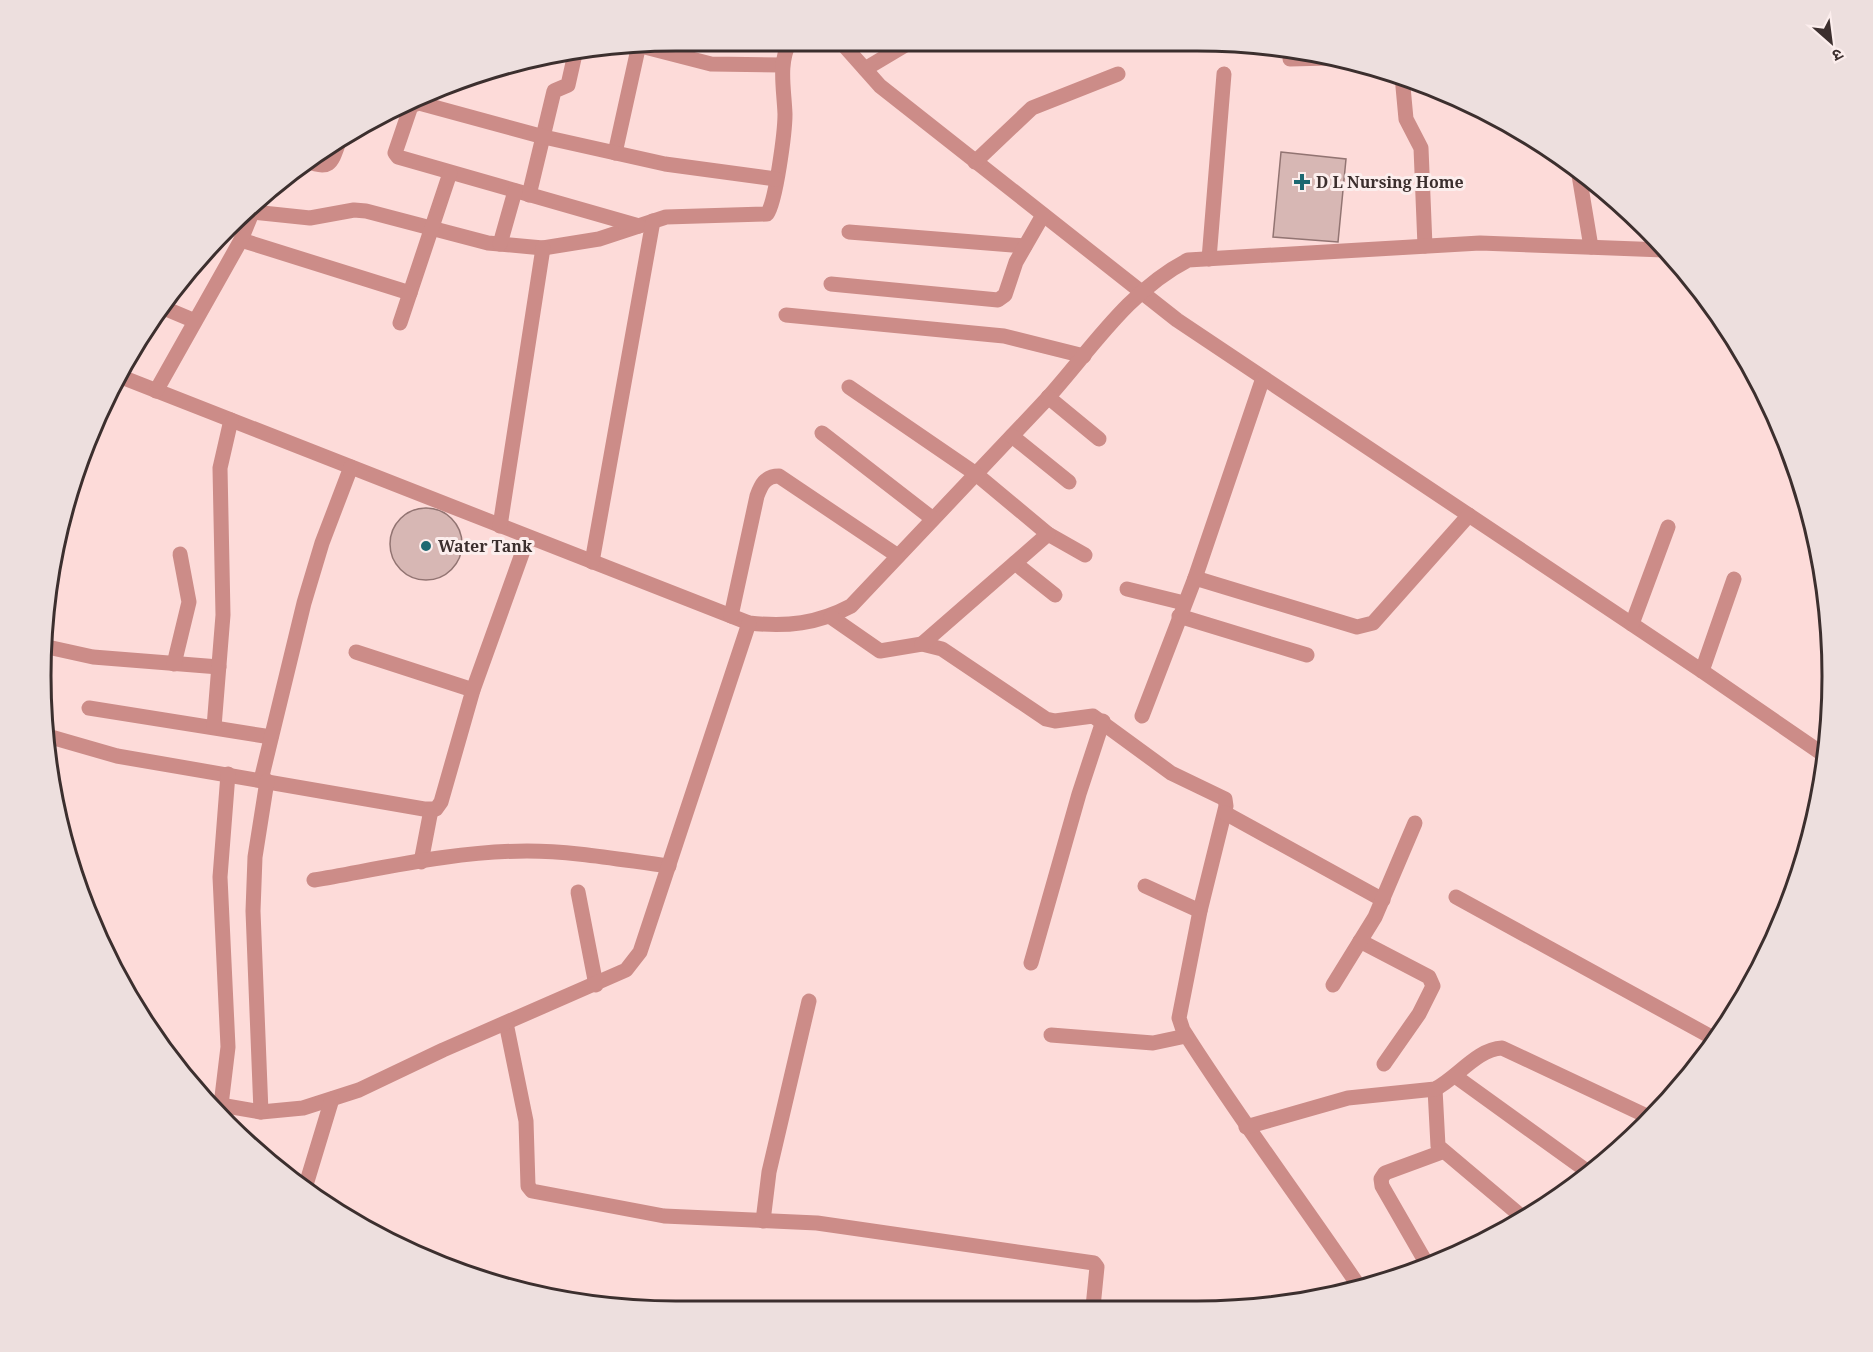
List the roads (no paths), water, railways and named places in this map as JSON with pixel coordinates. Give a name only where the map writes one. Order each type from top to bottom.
[{"type":"street","points":[[662,51],[711,64],[781,65]]},
{"type":"street","points":[[259,211],[310,218],[354,210],[366,211],[500,244],[543,248],[599,239],[646,223],[682,215],[767,214],[771,209],[785,116],[781,65],[786,51]]},
{"type":"street","points":[[849,51],[880,86],[1140,292],[1263,378],[1702,671],[1818,751]]},
{"type":"street","points":[[865,69],[894,51]]},
{"type":"street","points":[[615,153],[637,52]]},
{"type":"street","points":[[1290,59],[1295,59]]},
{"type":"street","points":[[500,244],[544,137],[554,90],[568,86],[574,60]]},
{"type":"street","points":[[975,162],[1032,108],[1118,74]]},
{"type":"street","points":[[1209,259],[1224,74]]},
{"type":"street","points":[[1403,86],[1406,119],[1421,148],[1425,246]]},
{"type":"street","points":[[423,105],[544,137],[665,164],[776,179]]},
{"type":"street","points":[[410,111],[396,155],[522,193],[646,223]]},
{"type":"street","points":[[317,165],[326,166],[335,153]]},
{"type":"street","points":[[400,323],[450,173]]},
{"type":"street","points":[[1580,183],[1591,247]]},
{"type":"street","points":[[831,284],[998,300],[1005,295],[1016,262],[1043,215]]},
{"type":"street","points":[[156,391],[241,240],[250,219]]},
{"type":"street","points":[[591,562],[646,223]]},
{"type":"street","points":[[849,232],[1025,246]]},
{"type":"street","points":[[241,240],[411,293]]},
{"type":"street","points":[[126,379],[749,623],[782,626],[807,624],[851,606],[1048,397],[1140,292],[1162,273],[1188,260],[1480,243],[1653,250]]},
{"type":"street","points":[[500,526],[543,248]]},
{"type":"street","points":[[170,310],[195,321]]},
{"type":"street","points":[[786,315],[1004,336],[1084,356]]},
{"type":"street","points":[[1142,716],[1181,609],[1195,578],[1263,378]]},
{"type":"street","points":[[849,387],[976,474],[1048,534],[1085,555]]},
{"type":"street","points":[[1048,397],[1099,439]]},
{"type":"street","points":[[214,727],[223,578],[220,468],[231,420]]},
{"type":"street","points":[[822,434],[933,519]]},
{"type":"street","points":[[1012,436],[1069,482]]},
{"type":"street","points":[[261,1112],[253,911],[255,857],[264,780],[271,737],[304,603],[322,543],[351,467]]},
{"type":"street","points":[[731,616],[757,496],[764,480],[771,476],[779,477],[898,556]]},
{"type":"street","points":[[1195,578],[1357,627],[1367,626],[1373,623],[1469,515]]},
{"type":"street","points":[[1632,624],[1668,527]]},
{"type":"street","points":[[831,616],[880,651],[890,652],[922,644],[1048,534]]},
{"type":"street","points":[[54,738],[117,756],[431,810],[436,809],[441,802],[473,690],[528,537]]},
{"type":"street","points":[[174,664],[189,602],[180,554]]},
{"type":"street","points":[[1015,563],[1055,595]]},
{"type":"street","points":[[1702,671],[1734,579]]},
{"type":"street","points":[[1127,589],[1307,656]]},
{"type":"street","points":[[222,1105],[261,1112],[303,1108],[359,1090],[626,970],[640,952],[749,623]]},
{"type":"street","points":[[922,644],[942,649],[1046,719],[1055,721],[1082,715],[1093,716],[1103,721],[1171,772],[1225,799],[1227,802],[1225,813],[1200,911],[1179,1018],[1186,1036],[1246,1128],[1286,1177],[1355,1281]]},
{"type":"street","points":[[52,648],[93,657],[219,667]]},
{"type":"street","points":[[356,652],[473,690]]},
{"type":"street","points":[[88,708],[271,737]]},
{"type":"street","points":[[1031,963],[1078,794],[1103,721]]},
{"type":"street","points":[[216,1099],[228,1047],[219,878],[228,774]]},
{"type":"street","points":[[421,862],[431,810]]},
{"type":"street","points":[[1225,813],[1383,900]]},
{"type":"street","points":[[1333,986],[1383,900],[1415,823]]},
{"type":"street","points":[[314,880],[421,862],[526,851],[571,853],[669,866]]},
{"type":"street","points":[[1145,886],[1200,911]]},
{"type":"street","points":[[578,892],[596,985]]},
{"type":"street","points":[[1456,897],[1708,1035]]},
{"type":"street","points":[[1360,941],[1430,977],[1433,986],[1419,1014],[1384,1064]]},
{"type":"street","points":[[763,1221],[769,1172],[809,1001]]},
{"type":"street","points":[[506,1023],[526,1121],[528,1186],[532,1191],[664,1216],[817,1223],[1094,1263],[1097,1267],[1094,1301]]},
{"type":"street","points":[[1051,1035],[1153,1043],[1186,1036]]},
{"type":"street","points":[[1246,1128],[1347,1098],[1435,1089],[1486,1052],[1502,1048],[1643,1114]]},
{"type":"street","points":[[1455,1076],[1582,1168]]},
{"type":"street","points":[[1435,1089],[1436,1140],[1442,1152],[1517,1213]]},
{"type":"street","points":[[307,1180],[332,1099]]},
{"type":"street","points":[[1423,1258],[1382,1186],[1381,1179],[1385,1173],[1442,1152]]},
{"type":"place","name":"D L Nursing Home","points":[[1302,182]]},
{"type":"place","name":"Water Tank","points":[[426,546]]}]
